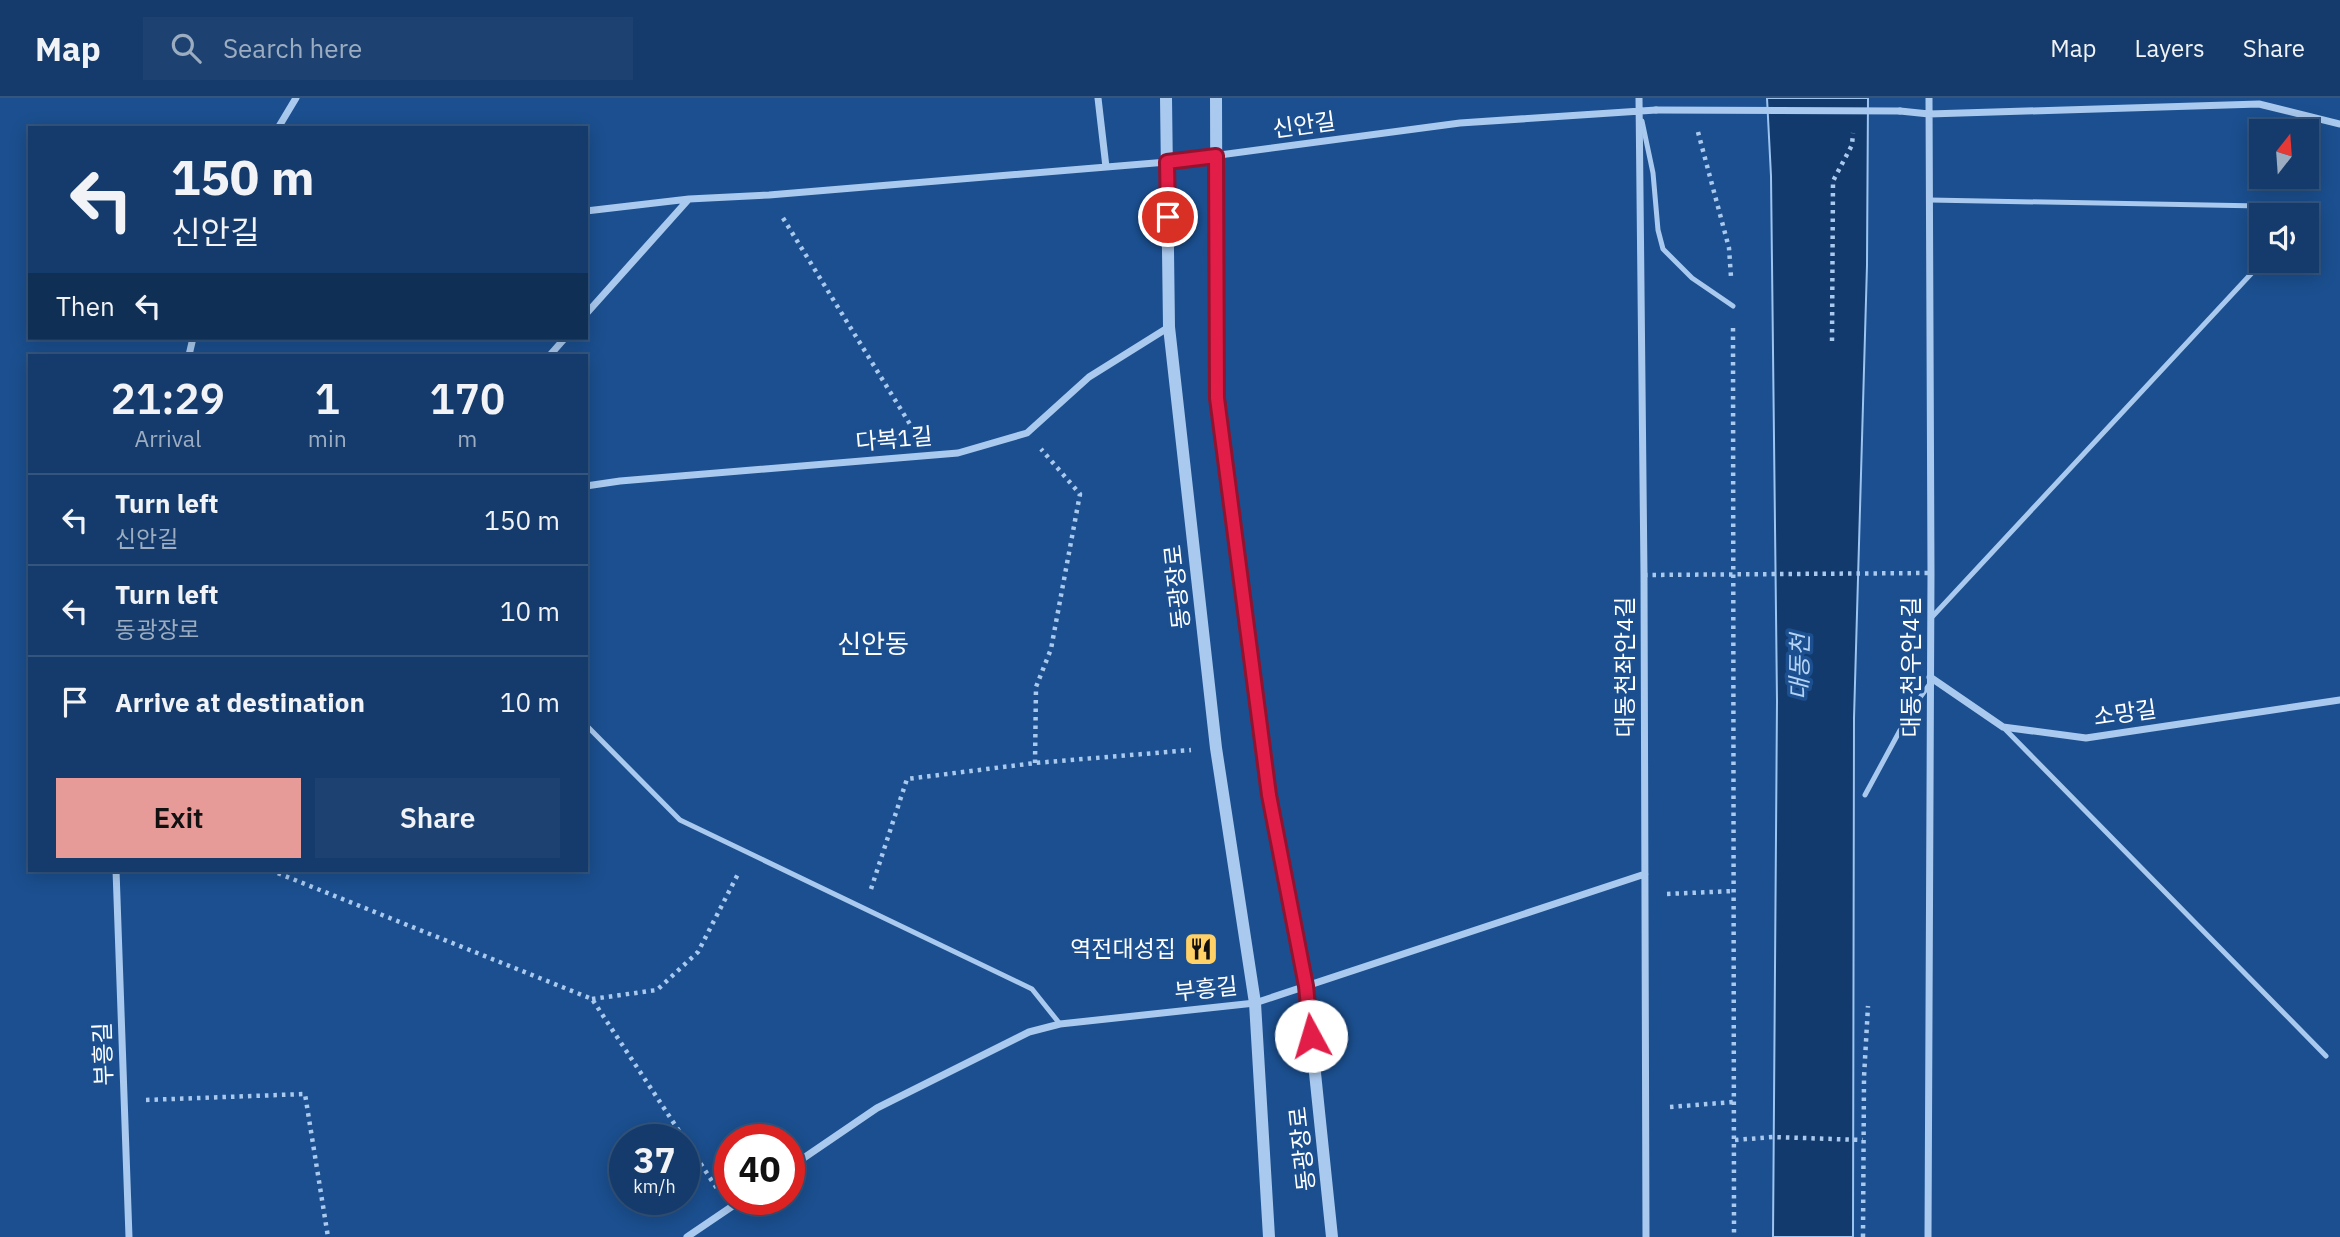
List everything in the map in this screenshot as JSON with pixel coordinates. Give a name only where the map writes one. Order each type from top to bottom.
[{"type":"street","points":[[279,126],[296,98]]},
{"type":"street","points":[[1098,98],[1106,167]]},
{"type":"street","name":"동광장로","points":[[1166,98],[1168,327],[1216,748],[1255,1003],[1269,1237]]},
{"type":"street","name":"동광장로","points":[[1216,98],[1217,398],[1269,795],[1306,986],[1332,1237]]},
{"type":"street","name":"대동천좌안4길","points":[[1639,98],[1646,1237]]},
{"type":"street","name":"대동천우안4길","points":[[1928,1237],[1929,98]]},
{"type":"street","points":[[1929,114],[2259,104],[2340,124]]},
{"type":"street","name":"신안길","points":[[588,211],[689,199],[769,195],[1167,162],[1460,123],[1656,110],[1900,111],[1929,114]]},
{"type":"street","points":[[588,312],[689,199]]},
{"type":"street","name":"다복1길","points":[[588,486],[958,453],[1027,433],[1089,377],[1168,327]]},
{"type":"street","points":[[551,354],[563,340]]},
{"type":"street","name":"소망길","points":[[1929,681],[2003,727],[2087,738],[2340,700]]},
{"type":"street","name":"부흥길","points":[[116,872],[129,1237]]},
{"type":"street","name":"부흥길","points":[[805,1157],[877,1108],[1029,1032],[1060,1024],[1255,1003],[1644,874]]},
{"type":"street","points":[[687,1237],[720,1215]]},
{"type":"lane","points":[[1639,111],[1653,173],[1658,230],[1663,249],[1692,278],[1733,306]]},
{"type":"lane","points":[[1930,201],[2249,206]]},
{"type":"lane","points":[[1930,618],[2252,273]]},
{"type":"lane","points":[[1866,795],[1929,681]]},
{"type":"lane","points":[[588,727],[680,820],[1032,989],[1060,1024]]},
{"type":"lane","points":[[2003,727],[2326,1056]]},
{"type":"path","points":[[1832,341],[1833,181],[1852,145],[1853,123]]},
{"type":"path","points":[[1698,130],[1729,248],[1733,306],[1734,1237]]},
{"type":"path","points":[[769,195],[929,455]]},
{"type":"path","points":[[1027,433],[1080,494],[1051,649],[1036,687],[1035,763]]},
{"type":"path","points":[[1644,575],[1930,573]]},
{"type":"path","points":[[864,909],[907,779],[1035,763],[1216,748]]},
{"type":"path","points":[[275,872],[592,999],[657,990],[698,952],[749,853]]},
{"type":"path","points":[[1666,894],[1734,891]]},
{"type":"path","points":[[592,999],[714,1184]]},
{"type":"path","points":[[1863,1237],[1868,1006]]},
{"type":"path","points":[[124,1101],[305,1094],[328,1237]]},
{"type":"path","points":[[1659,1108],[1733,1102]]},
{"type":"path","points":[[1735,1140],[1773,1137],[1863,1140]]},
{"type":"water","name":"대동천","points":[[1767,98],[1868,98],[1867,265],[1854,718],[1853,1237],[1773,1237],[1777,701],[1771,176]]},
{"type":"place","name":"역전대성집","points":[[1201,949]]},
{"type":"district","name":"신안동","points":[[873,644]]},
{"type":"route","points":[[1168,217],[1167,162],[1216,156],[1217,398],[1269,795],[1306,986],[1311,1036]]}]
